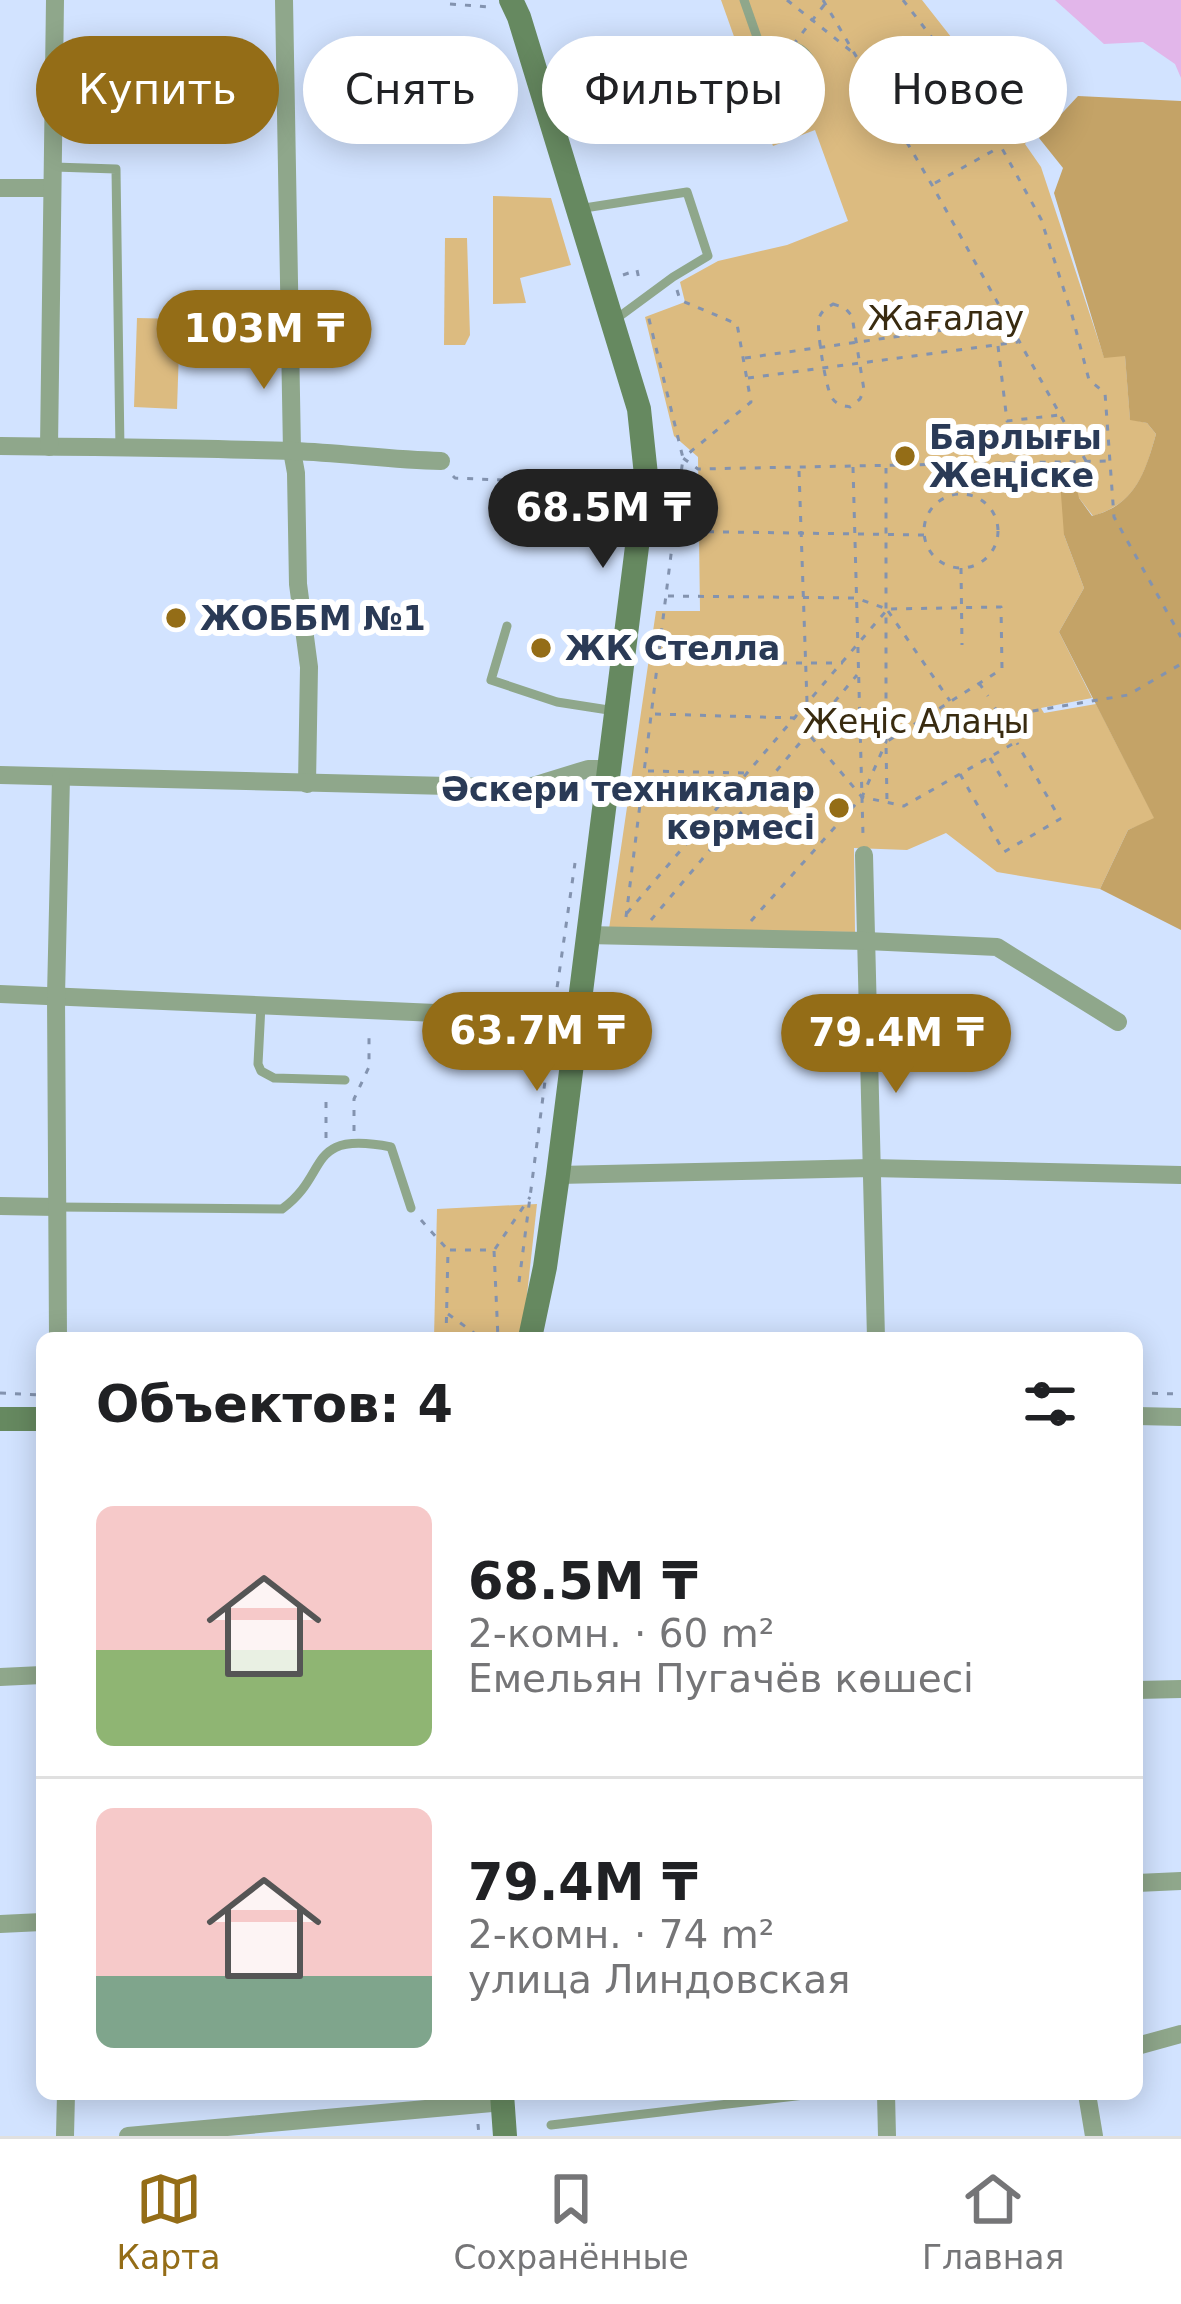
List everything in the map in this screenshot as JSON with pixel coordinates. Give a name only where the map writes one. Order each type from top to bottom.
[{"type":"street","points":[[49,447],[56,0]]},
{"type":"street","points":[[284,0],[292,451],[298,584],[309,668],[308,784]]},
{"type":"street","points":[[511,0],[639,409],[646,475],[586,935],[564,1019],[558,1175],[538,1332]]},
{"type":"street","points":[[0,188],[52,188]]},
{"type":"street","points":[[0,446],[292,451],[441,461]]},
{"type":"street","points":[[0,775],[526,788],[608,769]]},
{"type":"street","points":[[58,1332],[56,995],[61,777]]},
{"type":"street","points":[[864,855],[876,1332]]},
{"type":"street","points":[[586,935],[998,947],[1118,1022]]},
{"type":"street","points":[[0,994],[564,1019]]},
{"type":"street","points":[[558,1175],[871,1168],[1181,1175]]},
{"type":"street","points":[[0,1206],[57,1207]]},
{"type":"street","points":[[1143,1416],[1181,1417]]},
{"type":"street","points":[[0,1419],[36,1419]]},
{"type":"street","points":[[0,1677],[36,1675]]},
{"type":"street","points":[[1143,1690],[1181,1689]]},
{"type":"street","points":[[1143,1883],[1181,1881]]},
{"type":"street","points":[[0,1924],[36,1922]]},
{"type":"street","points":[[1143,2044],[1181,2034]]},
{"type":"street","points":[[65,2100],[65,2136]]},
{"type":"street","points":[[128,2136],[483,2100]]},
{"type":"street","points":[[503,2100],[505,2136]]},
{"type":"street","points":[[886,2100],[887,2136]]},
{"type":"street","points":[[1088,2100],[1094,2136]]},
{"type":"lane","points":[[744,0],[757,36]]},
{"type":"lane","points":[[52,166],[116,169],[120,449]]},
{"type":"lane","points":[[578,209],[687,192],[708,256],[613,321]]},
{"type":"lane","points":[[507,626],[491,680],[557,702],[615,711]]},
{"type":"lane","points":[[261,1005],[261,1071],[274,1078],[345,1080]]},
{"type":"lane","points":[[57,1207],[282,1209],[303,1189],[326,1152],[354,1145],[391,1147],[411,1208]]},
{"type":"lane","points":[[551,2125],[761,2100]]},
{"type":"path","points":[[787,0],[849,49]]},
{"type":"path","points":[[903,0],[931,36]]},
{"type":"path","points":[[800,36],[826,1],[849,42]]},
{"type":"path","points":[[908,144],[1086,461]]},
{"type":"path","points":[[932,185],[1002,146],[1041,219],[1089,380],[1105,393],[1114,517],[1181,637]]},
{"type":"path","points":[[622,275],[637,270],[683,458],[627,913],[631,937]]},
{"type":"path","points":[[673,277],[680,300],[737,324],[751,402],[683,458]]},
{"type":"path","points":[[833,304],[845,308],[852,316],[856,342],[864,390],[850,407],[830,396],[817,322],[823,311],[833,304]]},
{"type":"path","points":[[743,358],[1007,321]]},
{"type":"path","points":[[747,378],[1019,341]]},
{"type":"path","points":[[998,344],[1007,422],[1060,415]]},
{"type":"path","points":[[683,458],[698,469],[1110,461]]},
{"type":"path","points":[[441,461],[455,478],[624,485]]},
{"type":"path","points":[[956,465],[957,494]]},
{"type":"path","points":[[886,466],[887,803]]},
{"type":"path","points":[[853,467],[864,855]]},
{"type":"path","points":[[799,468],[808,733]]},
{"type":"path","points":[[957,494],[985,503],[997,523],[996,541],[988,556],[962,568],[934,555],[925,535],[932,509],[940,500],[957,494]]},
{"type":"path","points":[[658,530],[925,535]]},
{"type":"path","points":[[962,568],[962,644]]},
{"type":"path","points":[[666,596],[856,598],[887,610],[1001,607],[1001,669],[886,742],[862,797],[734,940]]},
{"type":"path","points":[[627,913],[887,610]]},
{"type":"path","points":[[887,610],[950,701]]},
{"type":"path","points":[[659,663],[843,663]]},
{"type":"path","points":[[1001,717],[1128,695],[1181,664]]},
{"type":"path","points":[[631,937],[858,674]]},
{"type":"path","points":[[960,774],[1004,852],[1060,819],[979,683]]},
{"type":"path","points":[[653,714],[796,718],[862,797],[904,806],[1016,742]]},
{"type":"path","points":[[989,757],[1007,788]]},
{"type":"path","points":[[646,771],[748,773]]},
{"type":"path","points":[[519,1284],[564,1019],[575,860]]},
{"type":"path","points":[[354,1145],[354,1099],[369,1066],[370,1010]]},
{"type":"path","points":[[326,1080],[326,1152]]},
{"type":"path","points":[[497,1332],[494,1250],[531,1196]]},
{"type":"path","points":[[411,1208],[448,1250],[446,1332]]},
{"type":"path","points":[[448,1250],[494,1250]]},
{"type":"path","points":[[446,1313],[473,1332]]},
{"type":"path","points":[[0,1393],[36,1395]]},
{"type":"path","points":[[1143,1393],[1181,1394]]},
{"type":"green space","points":[[721,0],[922,0],[950,36],[849,36],[849,144],[1025,144],[1041,167],[1104,357],[1125,355],[1130,419],[1147,423],[1156,434],[1143,474],[1129,495],[1093,516],[1079,498],[1064,535],[1084,588],[1059,632],[1092,698],[1041,708],[1044,713],[1096,704],[1155,819],[1128,830],[1100,889],[997,872],[946,833],[907,850],[854,848],[855,932],[609,929],[656,611],[700,611],[698,457],[674,436],[645,317],[685,302],[680,282],[718,261],[787,245],[848,221],[820,144],[825,144],[825,36],[734,36]]},
{"type":"green space","points":[[493,196],[551,198],[571,265],[520,278],[526,303],[493,304]]},
{"type":"green space","points":[[445,238],[467,238],[470,335],[465,345],[444,345]]},
{"type":"green space","points":[[137,318],[180,319],[177,409],[134,407]]},
{"type":"green space","points":[[537,1204],[521,1332],[434,1332],[437,1209]]},
{"type":"shaded area","points":[[1055,0],[1181,0],[1181,78],[1175,64],[1143,42],[1104,44]]},
{"type":"shaded area","points":[[1078,96],[1181,101],[1181,930],[1100,889],[1128,830],[1154,818],[1059,632],[1084,588],[1064,535],[1060,481],[1073,473],[1079,498],[1092,516],[1107,511],[1136,486],[1156,434],[1147,423],[1130,420],[1125,356],[1104,358],[1054,193],[1063,168],[1044,144],[1067,144],[1067,108]]},
{"type":"place","name":"Барлығы Жеңіске","points":[[905,456]]},
{"type":"place","name":"ЖОББМ №1","points":[[176,618]]},
{"type":"place","name":"ЖК Стелла","points":[[541,648]]},
{"type":"place","name":"Әскери техникалар көрмесі","points":[[839,808]]},
{"type":"park label","name":"Жағалау","points":[[946,318]]},
{"type":"park label","name":"Жеңіс Алаңы","points":[[916,721]]}]
